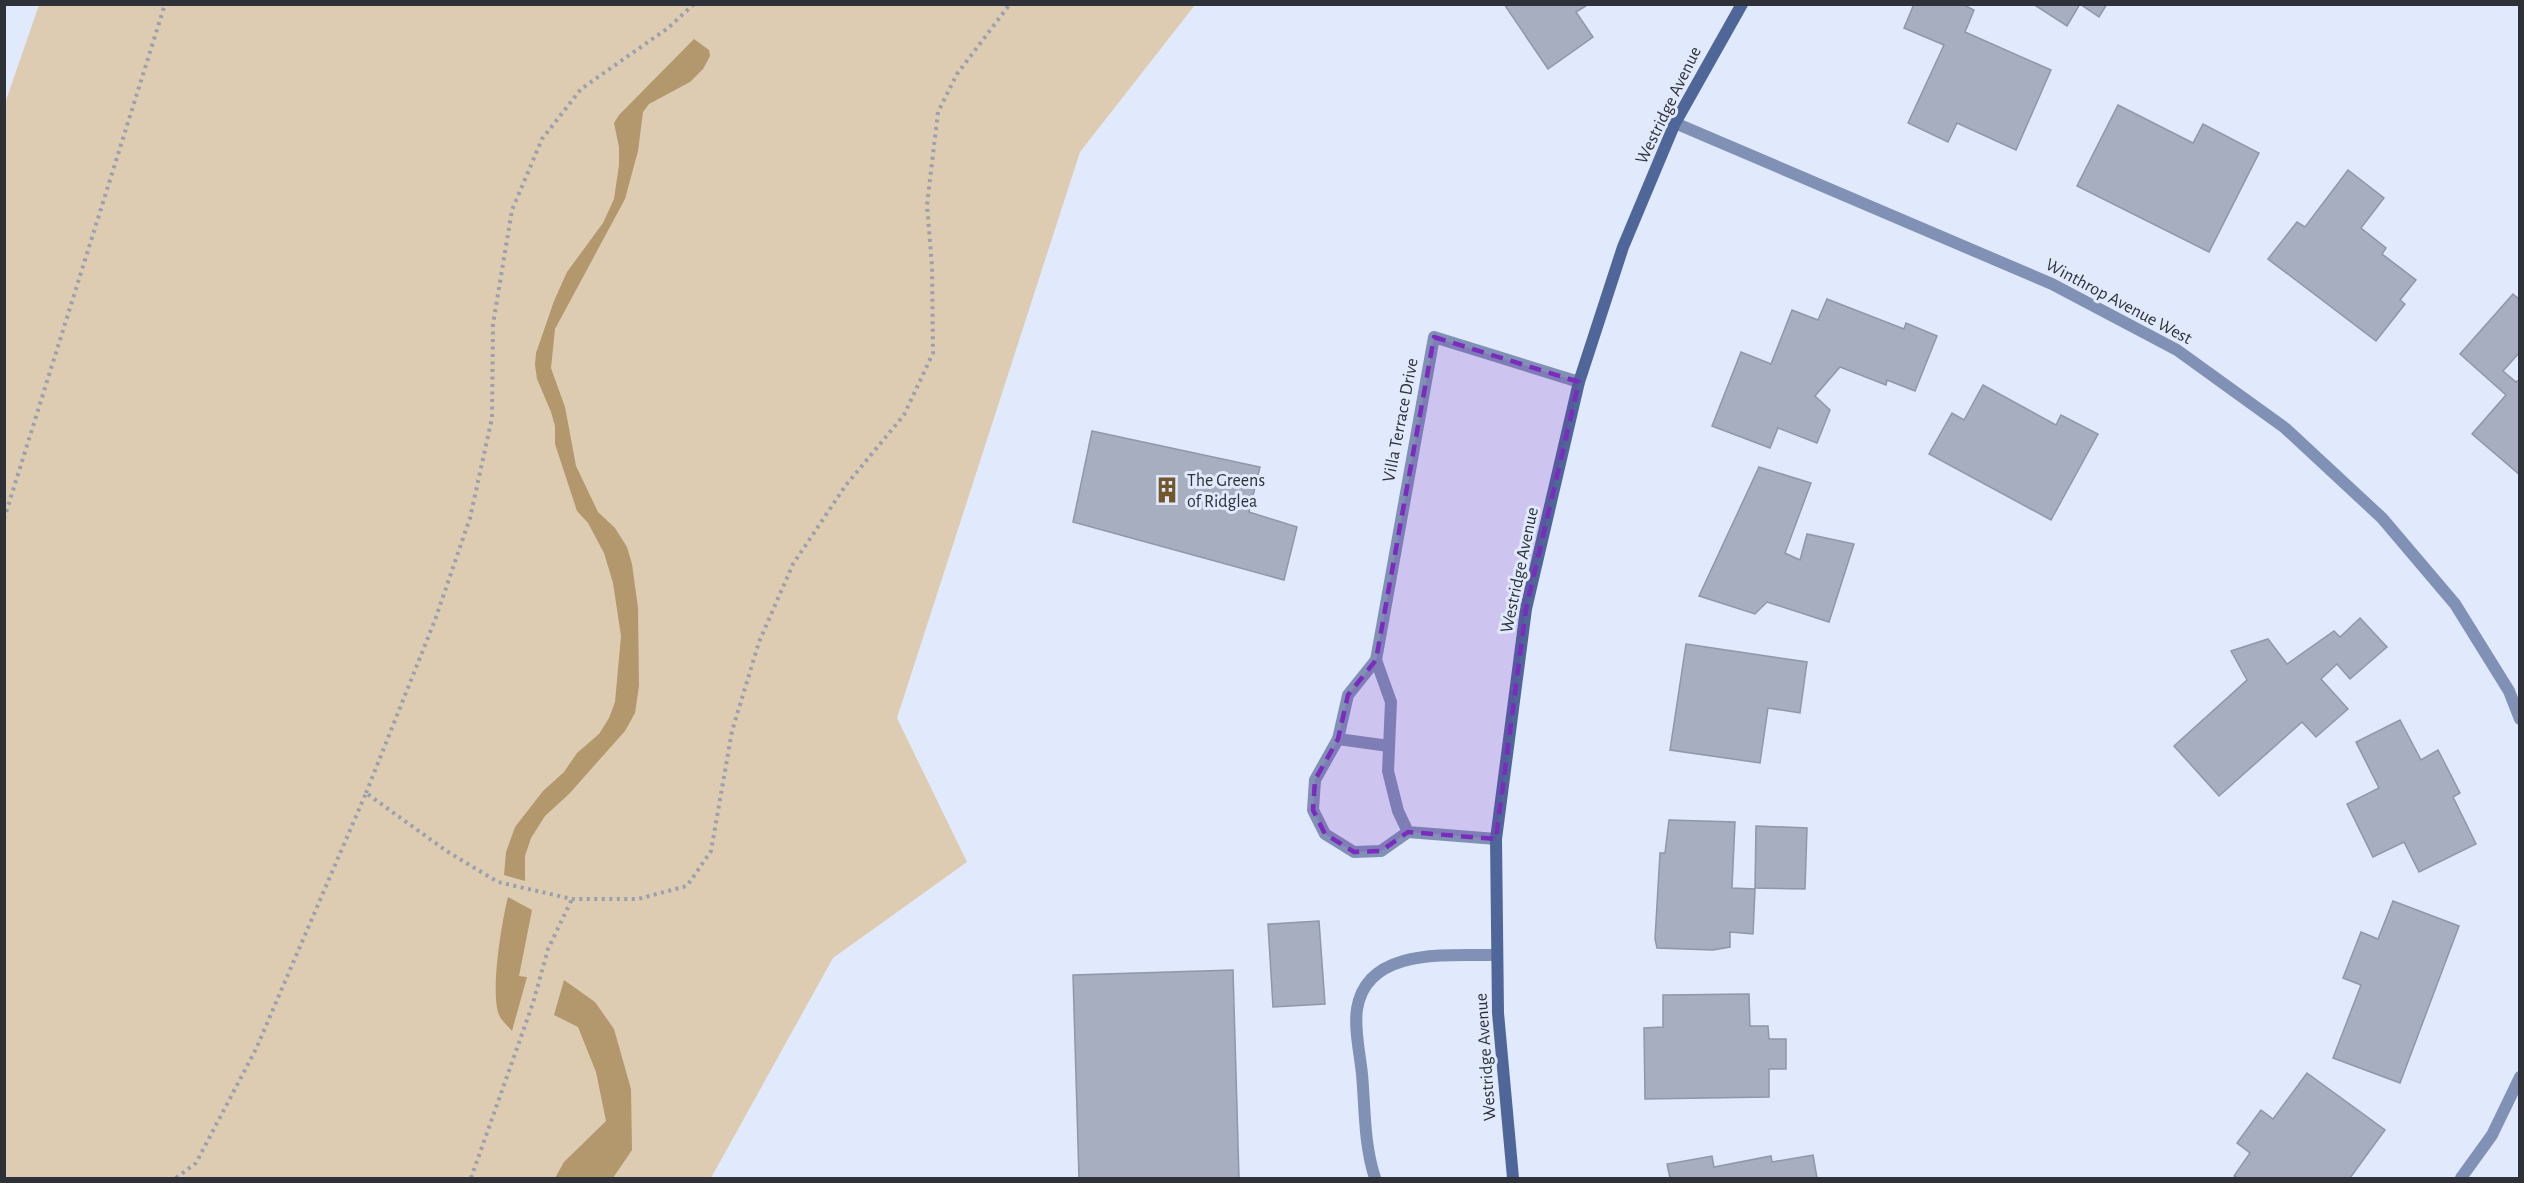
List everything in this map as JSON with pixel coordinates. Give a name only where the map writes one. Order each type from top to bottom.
[{"type":"street","name":"Westridge Avenue","points":[[1513,1179],[1498,1013],[1496,839],[1526,609],[1580,382],[1623,247],[1675,123],[1742,4]]},
{"type":"street","name":"Winthrop Avenue West","points":[[1675,123],[2052,284],[2177,350],[2285,429],[2382,518],[2455,604],[2510,691],[2520,719]]},
{"type":"street","name":"Villa Terrace Drive","points":[[1376,660],[1391,702],[1388,771],[1398,811],[1408,832],[1381,851],[1354,852],[1325,834],[1313,810],[1315,780],[1338,739],[1348,695],[1376,660],[1434,337],[1580,382]]},
{"type":"street","points":[[1338,739],[1389,746]]},
{"type":"street","points":[[1408,832],[1496,839]]},
{"type":"street","points":[[1375,1179],[1367,1139],[1357,1010],[1365,988],[1378,972],[1401,961],[1428,956],[1497,955]]},
{"type":"street","points":[[2461,1179],[2492,1135],[2520,1077]]},
{"type":"path","points":[[4,519],[165,4]]},
{"type":"path","points":[[176,1179],[196,1163],[256,1049],[366,794],[435,620],[470,518],[492,418],[493,324],[512,210],[542,139],[581,89],[668,28],[694,4]]},
{"type":"path","points":[[366,794],[448,852],[498,882],[572,899],[638,899],[687,886],[711,851],[732,731],[759,642],[793,564],[846,485],[904,415],[933,353],[932,266],[927,205],[938,112],[957,74],[1010,4]]},
{"type":"path","points":[[471,1179],[533,1003],[548,949],[572,899]]},
{"type":"highlighted area","points":[[1434,337],[1579,382],[1526,609],[1496,839],[1408,832],[1381,851],[1354,852],[1325,834],[1313,810],[1315,780],[1338,739],[1348,695],[1376,660]]},
{"type":"shaded area","points":[[39,5],[1195,5],[1080,152],[897,718],[967,862],[833,958],[711,1178],[5,1178],[4,106]]},
{"type":"shaded area","points":[[694,39],[709,50],[710,56],[703,69],[690,82],[649,104],[643,112],[638,151],[625,199],[555,329],[551,368],[565,407],[576,466],[598,512],[615,528],[627,547],[632,564],[638,608],[639,686],[635,713],[625,731],[569,794],[545,816],[531,838],[525,856],[525,881],[504,875],[506,852],[515,827],[543,791],[564,772],[577,753],[599,734],[609,718],[615,702],[621,636],[613,583],[604,553],[588,523],[577,511],[555,444],[555,426],[537,379],[536,353],[567,272],[603,223],[614,199],[619,147],[614,123],[619,115]]},
{"type":"shaded area","points":[[508,897],[532,910],[519,976],[527,977],[512,1031],[500,1017],[496,993],[500,940]]},
{"type":"shaded area","points":[[564,980],[595,1002],[614,1029],[631,1089],[632,1150],[613,1178],[555,1178],[564,1162],[606,1121],[596,1072],[578,1027],[554,1015]]},
{"type":"building","points":[[1504,4],[1589,4],[1576,12],[1593,37],[1548,69]]},
{"type":"building","points":[[1914,4],[1962,4],[1974,10],[1965,32],[2051,70],[2016,150],[1957,123],[1948,142],[1908,123],[1944,45],[1904,28]]},
{"type":"building","points":[[2033,4],[2080,4],[2067,26]]},
{"type":"building","points":[[2080,4],[2107,4],[2099,17]]},
{"type":"building","points":[[2118,105],[2193,143],[2203,124],[2259,153],[2209,252],[2077,186]]},
{"type":"building","points":[[2348,170],[2384,198],[2361,228],[2386,248],[2382,254],[2416,280],[2400,300],[2405,304],[2376,341],[2268,259],[2297,222],[2305,227]]},
{"type":"building","points":[[2513,294],[2520,300],[2520,352],[2503,371],[2516,382],[2520,379],[2520,475],[2472,434],[2506,395],[2460,354]]},
{"type":"building","points":[[1827,299],[1904,329],[1906,323],[1937,336],[1915,391],[1887,380],[1886,385],[1840,367],[1815,396],[1830,410],[1817,443],[1778,428],[1770,448],[1712,426],[1741,352],[1771,364],[1792,310],[1818,320]]},
{"type":"building","points":[[1983,385],[2056,425],[2061,415],[2098,434],[2051,520],[1929,454],[1952,413],[1964,420]]},
{"type":"building","name":"The Greens of Ridglea","points":[[1092,431],[1260,467],[1249,512],[1297,527],[1284,580],[1073,522]]},
{"type":"building","points":[[1759,467],[1811,483],[1785,553],[1800,560],[1807,534],[1854,544],[1829,622],[1767,602],[1755,614],[1699,596]]},
{"type":"building","points":[[2360,618],[2387,647],[2350,679],[2337,664],[2321,679],[2348,709],[2316,737],[2302,722],[2219,796],[2174,746],[2247,680],[2231,651],[2268,639],[2287,664],[2334,631],[2340,637]]},
{"type":"building","points":[[1686,644],[1807,662],[1800,713],[1768,708],[1760,763],[1670,750]]},
{"type":"building","points":[[2400,720],[2421,760],[2438,750],[2460,793],[2453,797],[2476,844],[2419,872],[2404,842],[2373,857],[2347,804],[2379,788],[2356,742]]},
{"type":"building","points":[[1669,820],[1735,822],[1732,888],[1755,889],[1753,934],[1730,932],[1730,947],[1713,950],[1657,948],[1655,939],[1660,853],[1665,853]]},
{"type":"building","points":[[1756,826],[1807,828],[1805,889],[1755,888]]},
{"type":"building","points":[[2393,901],[2459,926],[2400,1083],[2333,1058],[2361,985],[2343,978],[2361,932],[2378,939]]},
{"type":"building","points":[[1319,921],[1325,1004],[1273,1007],[1268,924]]},
{"type":"building","points":[[1233,970],[1239,1178],[1079,1178],[1073,975]]},
{"type":"building","points":[[1749,994],[1750,1026],[1768,1026],[1769,1039],[1786,1039],[1786,1069],[1769,1069],[1769,1097],[1645,1099],[1644,1028],[1663,1027],[1663,995]]},
{"type":"building","points":[[2307,1073],[2385,1130],[2350,1178],[2238,1178],[2234,1176],[2250,1153],[2237,1143],[2261,1110],[2273,1119]]},
{"type":"building","points":[[1813,1155],[1817,1178],[1670,1178],[1667,1164],[1712,1156],[1714,1167],[1771,1156],[1772,1162]]},
{"type":"place","name":"The Greens of Ridglea","points":[[1167,490]]}]
